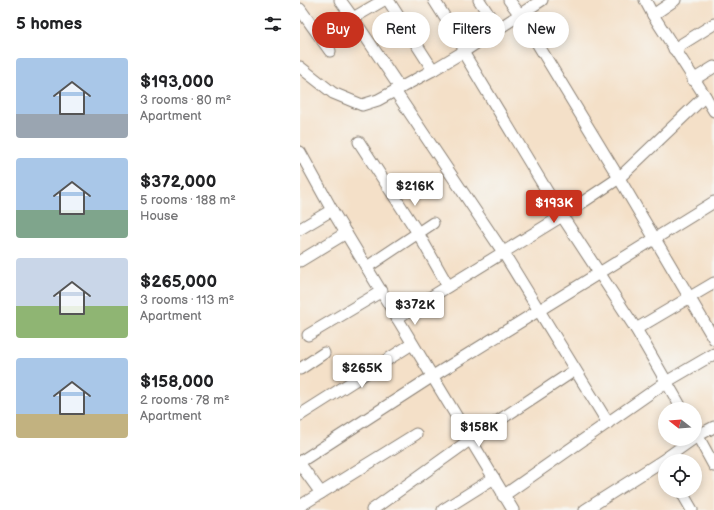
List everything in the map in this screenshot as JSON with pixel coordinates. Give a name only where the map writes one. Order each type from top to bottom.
[{"type":"street","points":[[340,0],[349,12]]},
{"type":"street","points":[[363,12],[384,0]]},
{"type":"street","points":[[388,0],[433,70]]},
{"type":"street","points":[[434,0],[463,46],[463,52],[562,216],[636,330],[678,402]]},
{"type":"street","points":[[478,0],[487,12]]},
{"type":"street","points":[[509,0],[518,12]]},
{"type":"street","points":[[524,12],[542,0]]},
{"type":"street","points":[[645,0],[674,49],[714,111]]},
{"type":"street","points":[[653,15],[675,0]]},
{"type":"street","points":[[300,10],[330,51]]},
{"type":"street","points":[[674,49],[714,24]]},
{"type":"street","points":[[364,36],[503,252],[608,423]]},
{"type":"street","points":[[300,66],[333,93],[362,105],[378,100],[398,90],[469,48]]},
{"type":"street","points":[[540,48],[656,238],[689,298],[714,339]]},
{"type":"street","points":[[694,80],[714,67]]},
{"type":"street","points":[[397,318],[562,216],[619,178],[705,96]]},
{"type":"street","points":[[359,142],[418,233],[448,286]]},
{"type":"street","points":[[300,152],[332,210],[494,478],[503,496],[513,510]]},
{"type":"street","points":[[321,493],[300,463],[433,376],[656,238],[712,207]]},
{"type":"street","points":[[300,229],[332,210]]},
{"type":"street","points":[[367,267],[433,223]]},
{"type":"street","points":[[300,261],[346,233]]},
{"type":"street","points":[[636,330],[714,283]]},
{"type":"street","points":[[308,335],[382,291]]},
{"type":"street","points":[[300,415],[412,344]]},
{"type":"street","points":[[300,369],[324,353]]},
{"type":"street","points":[[503,496],[666,382],[714,354]]},
{"type":"street","points":[[372,510],[471,440],[575,370]]},
{"type":"street","points":[[702,433],[714,427]]},
{"type":"street","points":[[300,506],[416,434]]},
{"type":"street","points":[[674,454],[684,446]]},
{"type":"street","points":[[701,446],[714,466]]},
{"type":"street","points":[[586,510],[658,467]]},
{"type":"street","points":[[443,510],[494,478]]},
{"type":"street","points":[[685,498],[692,510]]}]
